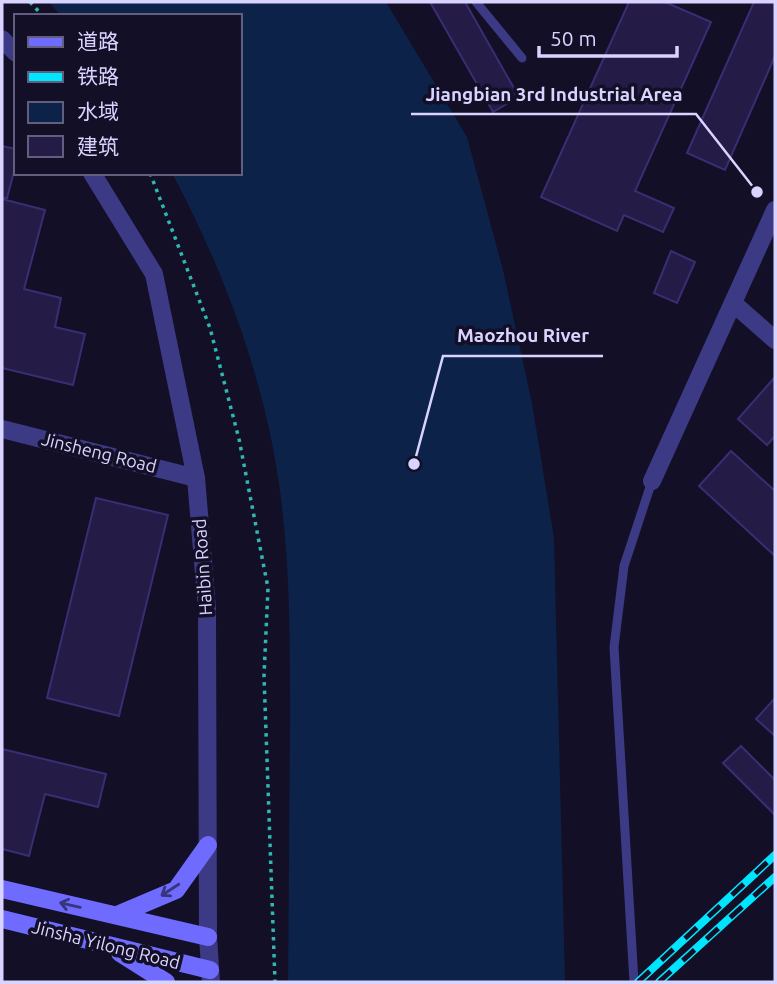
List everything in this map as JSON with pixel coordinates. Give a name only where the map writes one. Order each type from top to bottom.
[{"type":"street","name":"Haibin Road","points":[[93,175],[154,274],[196,478],[207,609],[210,976]]},
{"type":"street","points":[[652,481],[775,210]]},
{"type":"street","points":[[733,303],[775,340]]},
{"type":"street","name":"Jinsheng Road","points":[[2,429],[196,478]]},
{"type":"street","points":[[117,915],[176,890],[208,845]]},
{"type":"street","name":"Jinsha Yilong Road","points":[[2,889],[208,937]]},
{"type":"street","name":"Jinsha Yilong Road","points":[[2,919],[108,945],[210,976]]},
{"type":"street","points":[[108,945],[166,982]]},
{"type":"lane","points":[[475,2],[522,58]]},
{"type":"lane","points":[[634,982],[614,647],[624,566],[652,481]]},
{"type":"path","points":[[151,175],[210,328],[239,439],[268,588],[264,676],[275,982]]},
{"type":"water","points":[[49,2],[386,2],[467,137],[503,270],[532,403],[554,538],[565,982],[288,982],[290,648],[287,559],[275,456],[266,414],[242,332],[210,251],[173,175],[242,175],[242,14],[59,14]]},
{"type":"building","points":[[430,2],[465,2],[519,97],[493,112]]},
{"type":"building","points":[[629,2],[665,2],[711,22],[635,191],[674,208],[663,232],[624,215],[617,231],[541,197]]},
{"type":"building","points":[[754,2],[775,2],[775,56],[725,170],[687,153]]},
{"type":"building","points":[[2,146],[14,149],[14,172],[7,198],[2,198]]},
{"type":"building","points":[[2,199],[45,210],[24,289],[61,298],[55,327],[85,334],[73,385],[2,368]]},
{"type":"building","points":[[671,251],[695,262],[677,303],[654,293]]},
{"type":"building","points":[[775,377],[775,436],[767,445],[738,419]]},
{"type":"building","points":[[731,451],[775,491],[775,556],[699,486]]},
{"type":"building","points":[[96,498],[168,515],[119,716],[47,698]]},
{"type":"building","points":[[775,698],[775,736],[756,719]]},
{"type":"building","points":[[741,746],[775,780],[775,815],[723,763]]},
{"type":"building","points":[[2,749],[106,774],[98,807],[45,794],[29,856],[2,849]]},
{"type":"railway","points":[[638,982],[775,855]]},
{"type":"railway","points":[[659,982],[775,877]]},
{"type":"place","name":"Jiangbian 3rd Industrial Area","points":[[757,192]]},
{"type":"place","name":"Maozhou River","points":[[414,464]]}]
